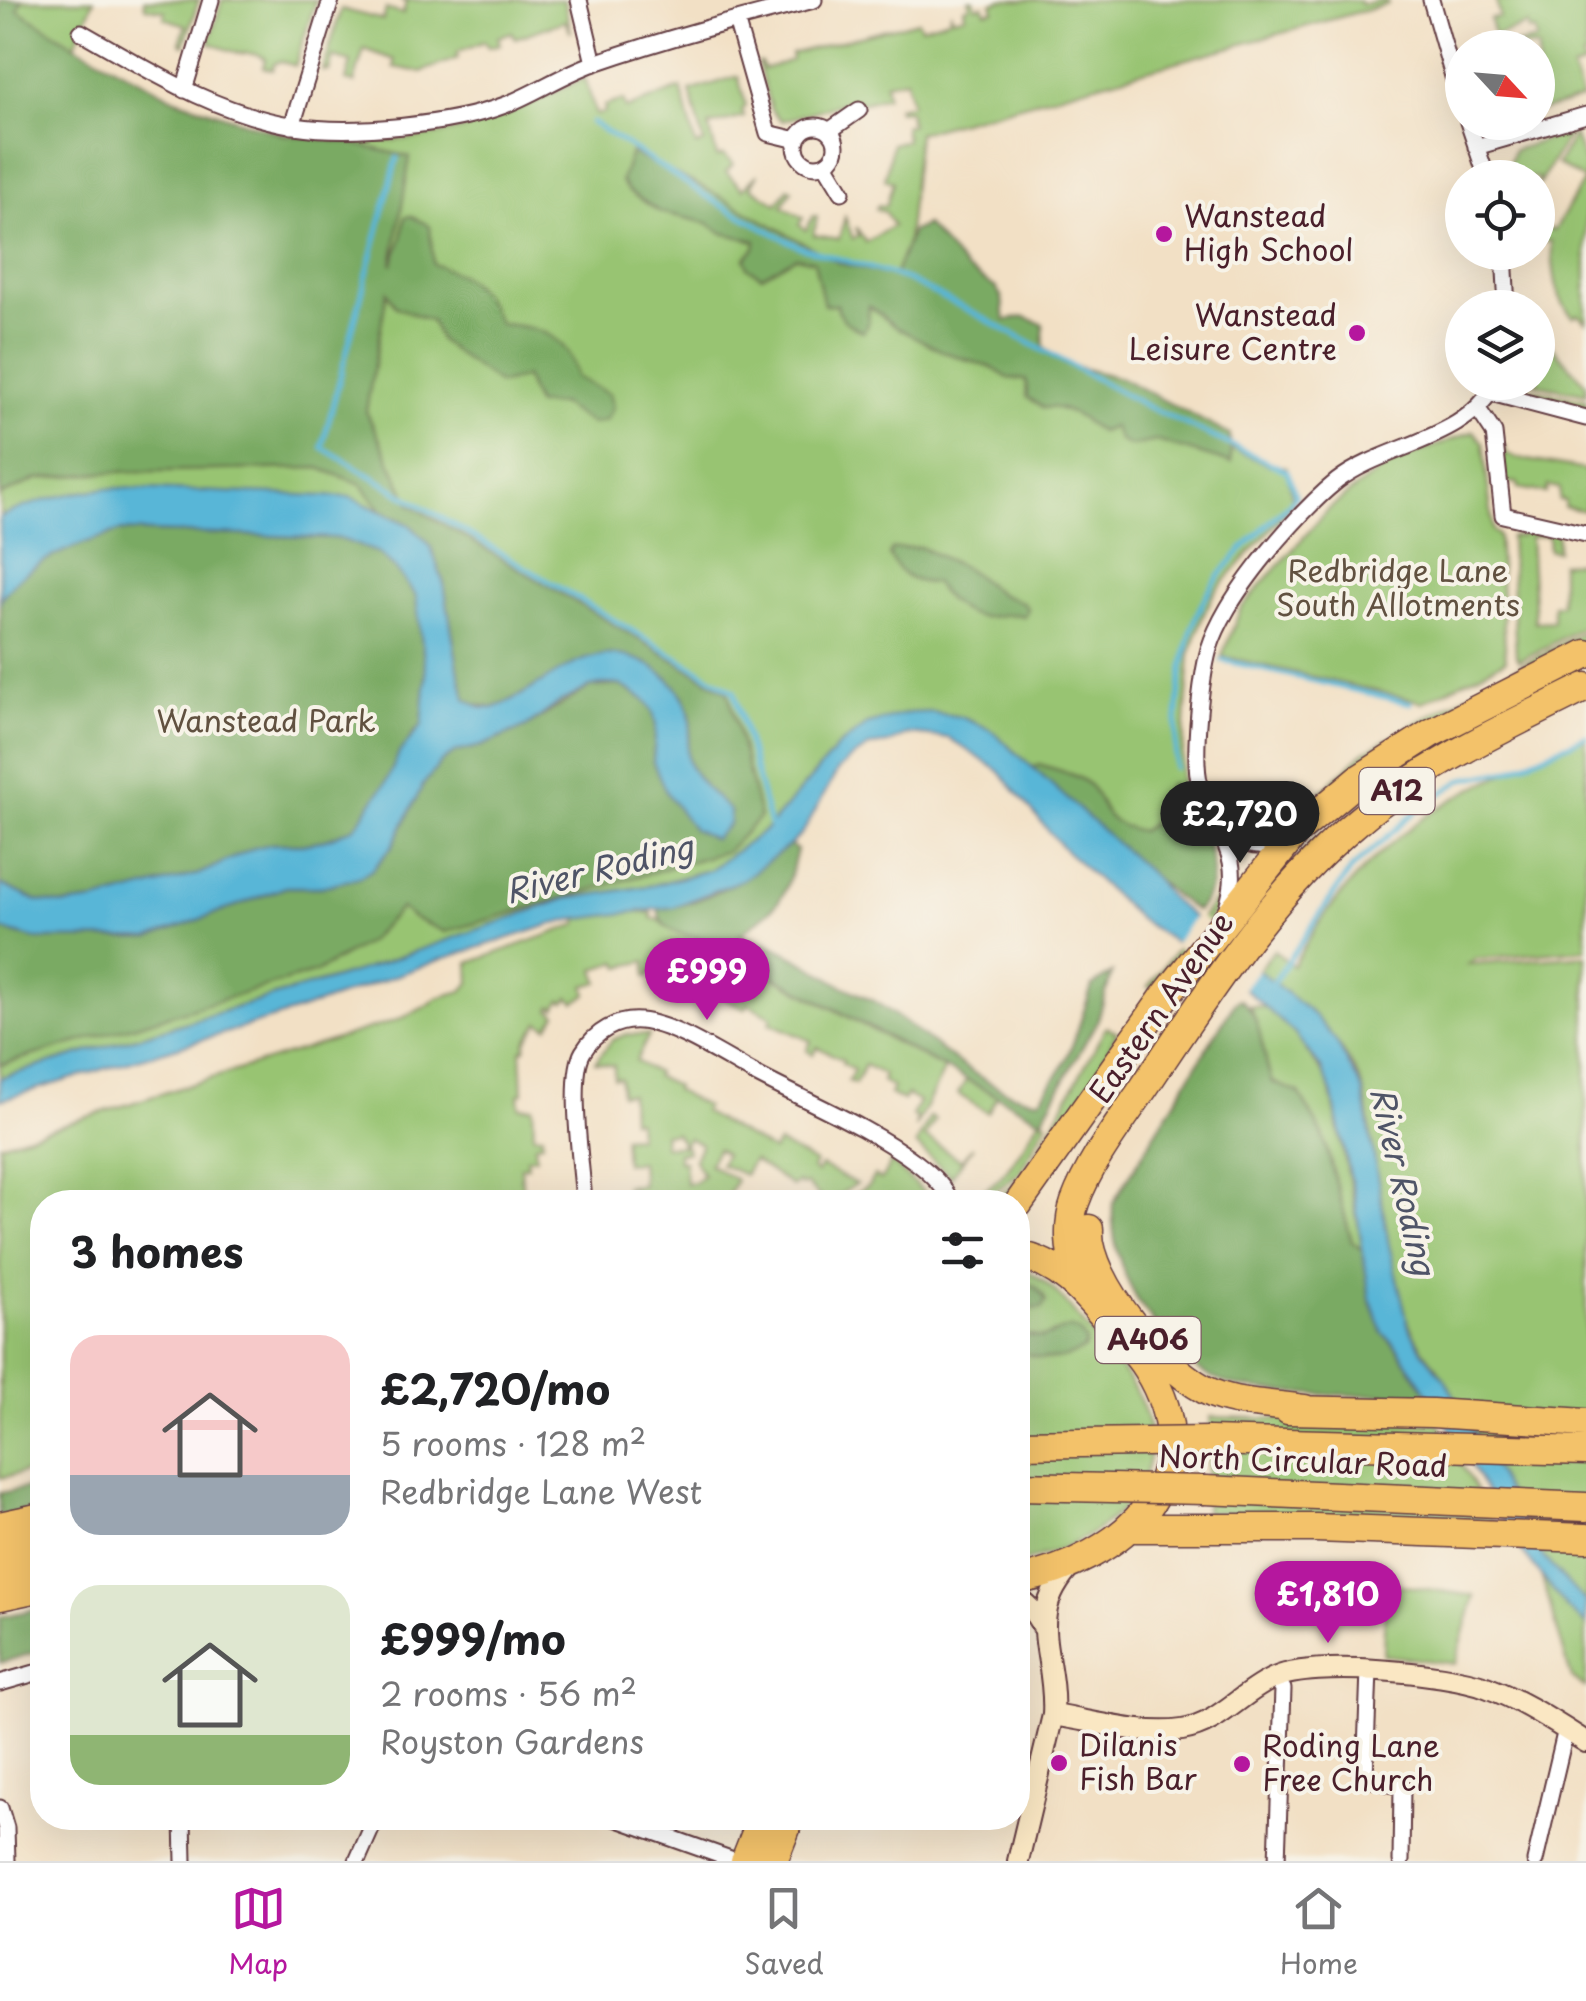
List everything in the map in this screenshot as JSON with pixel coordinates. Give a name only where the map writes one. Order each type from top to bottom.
[{"type":"highway","name":"Eastern Avenue","points":[[1028,1190],[1162,999],[1288,840],[1327,804],[1390,758],[1586,654]]},
{"type":"highway","name":"Eastern Avenue","points":[[1078,1284],[1069,1235],[1075,1202],[1100,1155],[1218,980],[1309,866],[1373,809],[1443,761],[1586,687]]},
{"type":"highway","name":"A406","points":[[1194,1014],[1178,1065],[1093,1203],[1088,1238],[1092,1258],[1100,1278],[1126,1313],[1188,1382],[1230,1400],[1305,1409]]},
{"type":"highway","name":"A12","points":[[1030,1258],[1078,1284],[1147,1368],[1168,1425],[1169,1463],[1154,1500],[1133,1528],[1073,1564],[1030,1577]]},
{"type":"highway","name":"A406","points":[[1147,1368],[1195,1398],[1221,1408],[1432,1413],[1586,1423]]},
{"type":"highway","name":"North Circular Road","points":[[1030,1444],[1209,1440],[1586,1451]]},
{"type":"highway","name":"North Circular Road","points":[[1030,1486],[1586,1507]]},
{"type":"highway","points":[[0,1526],[30,1520]]},
{"type":"highway","points":[[1133,1528],[1586,1538]]},
{"type":"highway","points":[[0,1552],[30,1545]]},
{"type":"highway","points":[[0,1576],[30,1569]]},
{"type":"highway","points":[[0,1596],[30,1590]]},
{"type":"highway","points":[[744,1861],[757,1830]]},
{"type":"highway","points":[[773,1861],[783,1830]]},
{"type":"street","points":[[184,90],[210,0]]},
{"type":"street","points":[[292,126],[331,0]]},
{"type":"street","points":[[579,0],[594,63]]},
{"type":"street","points":[[80,32],[184,90],[292,126],[350,129],[424,123],[504,105],[594,63],[814,0]]},
{"type":"street","points":[[1431,0],[1445,49]]},
{"type":"street","points":[[736,20],[768,133],[797,140]]},
{"type":"street","points":[[797,140],[811,127],[829,131],[859,110]]},
{"type":"street","points":[[1476,146],[1586,115]]},
{"type":"street","points":[[825,164],[836,149],[829,131]]},
{"type":"street","points":[[797,140],[798,153],[806,163],[825,164]]},
{"type":"street","points":[[1474,140],[1481,160]]},
{"type":"street","points":[[825,164],[842,192]]},
{"type":"street","points":[[1221,924],[1232,893],[1235,868],[1210,814],[1196,770],[1209,649],[1252,572],[1338,481],[1459,422],[1484,400]]},
{"type":"street","points":[[1530,400],[1586,418]]},
{"type":"street","points":[[1478,409],[1494,433],[1503,515],[1586,534]]},
{"type":"street","points":[[1210,814],[1236,838],[1252,846],[1288,840]]},
{"type":"street","points":[[583,1190],[576,1076],[582,1054],[600,1032],[620,1022],[639,1021],[657,1024],[693,1041],[886,1143],[919,1164],[942,1190]]},
{"type":"street","points":[[1030,1812],[1054,1715],[1055,1692],[1043,1627],[1044,1610],[1073,1564]]},
{"type":"street","points":[[1030,1608],[1043,1627]]},
{"type":"street","points":[[1054,1715],[1182,1730],[1206,1724],[1275,1677],[1299,1671],[1370,1670],[1483,1686],[1512,1698],[1586,1742]]},
{"type":"street","points":[[1370,1670],[1366,1778],[1402,1787],[1401,1861]]},
{"type":"street","points":[[0,1683],[30,1674]]},
{"type":"street","points":[[1275,1677],[1283,1689],[1277,1861]]},
{"type":"street","points":[[1535,1861],[1566,1730]]},
{"type":"street","points":[[0,1808],[6,1828],[7,1861]]},
{"type":"street","points":[[183,1830],[184,1861]]},
{"type":"street","points":[[357,1861],[371,1830]]},
{"type":"street","points":[[648,1830],[736,1861]]},
{"type":"street","points":[[758,1861],[779,1830]]},
{"type":"street","points":[[1018,1861],[1026,1830]]},
{"type":"green space","name":"Wanstead Park","points":[[0,0],[94,0],[75,45],[150,87],[211,113],[248,125],[322,139],[398,140],[436,135],[501,116],[585,78],[596,115],[605,112],[604,106],[623,100],[626,109],[681,88],[696,146],[704,143],[690,91],[738,76],[746,106],[742,110],[744,117],[709,126],[717,157],[724,155],[733,164],[726,172],[743,189],[758,174],[751,187],[777,204],[788,188],[792,190],[782,206],[803,218],[799,225],[806,230],[813,216],[817,217],[814,235],[839,239],[845,217],[853,239],[859,236],[856,227],[866,242],[893,226],[885,212],[876,209],[878,205],[886,206],[893,182],[885,179],[892,144],[906,140],[904,126],[911,124],[908,110],[898,111],[897,107],[911,104],[906,79],[885,83],[887,96],[860,103],[857,99],[782,121],[771,110],[758,63],[764,69],[792,60],[791,54],[918,21],[921,27],[949,19],[951,13],[953,18],[965,15],[969,0],[974,0],[976,7],[983,5],[986,12],[994,10],[992,3],[1002,0],[1359,0],[1361,4],[1387,0],[1388,4],[918,133],[904,272],[1040,359],[1206,438],[1269,465],[1286,467],[1293,504],[1214,593],[1190,654],[1176,848],[1153,876],[990,729],[961,717],[931,712],[868,724],[838,747],[767,829],[709,870],[654,885],[565,899],[359,971],[0,1078]]},
{"type":"green space","points":[[0,0],[22,0],[18,10],[176,99],[281,134],[346,142],[410,157],[392,265],[405,217],[430,226],[433,264],[458,274],[474,286],[500,324],[527,327],[559,342],[573,363],[576,377],[609,394],[613,407],[606,420],[592,424],[560,404],[536,405],[525,377],[499,384],[441,342],[431,321],[396,307],[387,292],[366,411],[411,505],[728,692],[760,817],[727,851],[445,932],[413,918],[401,908],[368,942],[316,972],[0,1065],[0,929],[35,939],[150,938],[286,887],[321,887],[373,869],[393,845],[423,785],[442,761],[456,752],[526,727],[590,687],[620,685],[645,700],[656,725],[653,762],[693,829],[730,812],[701,783],[689,763],[690,718],[683,697],[668,680],[638,660],[519,696],[493,708],[466,699],[444,584],[430,545],[410,525],[382,511],[361,484],[319,468],[112,472],[37,479],[0,496]]},
{"type":"green space","points":[[144,0],[199,0],[184,45],[180,43],[186,25],[164,18],[165,11],[145,7]]},
{"type":"green space","points":[[222,0],[316,0],[295,66],[280,61],[272,70],[263,67],[266,59],[259,55],[209,43]]},
{"type":"green space","points":[[400,0],[564,0],[571,33],[565,21],[515,38],[512,32],[498,37],[500,44],[488,47],[485,41],[457,52],[458,58],[421,72],[394,67],[395,60],[364,49],[354,83],[346,81],[351,62],[333,57],[329,71],[323,71],[341,9],[383,20],[386,9],[403,14],[406,2]]},
{"type":"green space","points":[[1496,0],[1586,0],[1586,56],[1582,58],[1585,65],[1572,70],[1582,99],[1555,107],[1555,30],[1529,30],[1528,25],[1493,30],[1490,19],[1500,17]]},
{"type":"green space","points":[[1570,132],[1553,160],[1510,160],[1514,150],[1555,140]]},
{"type":"green space","points":[[1574,135],[1586,166],[1586,322],[1566,309],[1555,270],[1555,230],[1584,180],[1557,164]]},
{"type":"green space","points":[[631,153],[705,188],[839,263],[894,276],[912,231],[926,225],[966,269],[996,288],[1002,298],[1005,320],[1025,317],[1043,324],[1044,348],[1065,364],[1121,378],[1230,435],[1231,463],[1157,441],[1130,446],[1119,440],[1113,427],[1100,432],[1066,411],[1044,408],[1027,397],[1026,380],[1008,378],[992,368],[944,352],[894,326],[869,306],[863,332],[842,318],[837,304],[824,305],[814,261],[796,257],[762,276],[748,268],[745,258],[756,241],[723,233],[707,223],[660,212],[628,191],[621,181]]},
{"type":"green space","points":[[1555,350],[1586,384],[1586,394],[1555,388]]},
{"type":"green space","points":[[1555,394],[1586,400],[1586,407],[1549,400],[1555,400]]},
{"type":"green space","name":"Redbridge Lane South Allotments","points":[[1474,431],[1483,443],[1493,531],[1498,535],[1506,660],[1423,702],[1222,656],[1241,608],[1328,510],[1399,460]]},
{"type":"green space","points":[[1502,446],[1506,447],[1505,453],[1516,458],[1586,470],[1586,511],[1564,507],[1565,501],[1559,500],[1560,488],[1548,486],[1546,493],[1505,482]]},
{"type":"green space","points":[[1522,527],[1557,532],[1557,551],[1549,550],[1548,535],[1530,537],[1535,622],[1553,621],[1553,605],[1561,604],[1561,563],[1586,562],[1586,625],[1519,661],[1510,537],[1522,536]]},
{"type":"green space","name":"Wanstead Park","points":[[121,531],[338,538],[377,552],[416,596],[426,674],[422,725],[355,828],[308,844],[271,844],[199,874],[96,901],[65,905],[37,901],[0,884],[0,601],[10,587],[37,565],[71,548]]},
{"type":"green space","points":[[920,547],[967,569],[1001,595],[1022,602],[1028,609],[1024,616],[981,617],[967,613],[948,600],[935,583],[907,577],[889,555],[892,549]]},
{"type":"green space","points":[[1586,630],[1586,644],[1295,815],[1365,751]]},
{"type":"green space","points":[[1586,737],[1586,949],[1475,959],[1469,964],[1586,955],[1586,1688],[1572,1679],[1541,1575],[1437,1367],[1420,1346],[1407,1320],[1384,1230],[1363,1089],[1344,1053],[1319,1022],[1258,970],[1274,950],[1293,966],[1345,889],[1390,845],[1439,807]]},
{"type":"green space","points":[[1039,764],[1084,781],[1108,816],[1141,831],[1157,820],[1162,797],[1170,784],[1176,786],[1202,831],[1212,864],[1207,896],[1196,911],[1032,768]]},
{"type":"green space","points":[[790,845],[797,850],[784,893],[773,908],[740,935],[790,954],[877,1003],[1000,1088],[1040,1099],[1062,1068],[1092,986],[1112,973],[1098,1019],[1042,1120],[710,942],[664,925],[658,909],[711,894]]},
{"type":"green space","points":[[1221,892],[1219,905],[1159,989],[1148,987]]},
{"type":"green space","points":[[630,911],[652,913],[652,918],[675,932],[701,938],[945,1069],[915,1128],[917,1118],[912,1116],[919,1102],[907,1095],[903,1101],[890,1094],[893,1088],[882,1081],[884,1075],[865,1065],[855,1084],[848,1081],[854,1070],[843,1060],[817,1047],[813,1054],[807,1051],[811,1041],[770,1023],[772,1017],[748,1004],[745,1009],[719,996],[723,988],[710,982],[702,996],[653,970],[646,976],[646,961],[621,967],[618,962],[595,969],[599,982],[585,986],[587,995],[575,1002],[569,997],[556,1008],[552,1006],[550,1009],[557,1014],[548,1027],[539,1022],[521,1050],[520,1107],[533,1107],[534,1135],[542,1135],[542,1143],[535,1144],[536,1157],[527,1158],[528,1166],[521,1167],[522,1190],[30,1190],[30,1472],[0,1478],[0,1144],[398,1020],[437,998],[462,991],[470,983],[469,963],[578,924],[578,918]]},
{"type":"green space","points":[[1240,999],[1258,1026],[1272,1082],[1299,1093],[1323,1135],[1352,1242],[1364,1251],[1370,1299],[1383,1333],[1429,1395],[1315,1394],[1228,1384],[1200,1371],[1178,1352],[1144,1310],[1128,1282],[1114,1236],[1113,1203]]},
{"type":"green space","points":[[1250,1006],[1265,1007],[1294,1033],[1329,1082],[1364,1251],[1352,1242],[1323,1135],[1299,1093],[1272,1083]]},
{"type":"green space","points":[[1106,1027],[1117,1032],[1095,1078],[1016,1190],[1007,1190],[1024,1177]]},
{"type":"green space","points":[[627,1034],[649,1035],[636,1061],[675,1086],[674,1090],[705,1106],[703,1112],[773,1151],[778,1143],[815,1163],[812,1169],[817,1173],[821,1166],[856,1184],[847,1190],[812,1190],[798,1182],[793,1187],[753,1160],[744,1175],[720,1164],[725,1154],[717,1149],[709,1164],[736,1180],[731,1190],[626,1190],[625,1186],[642,1185],[640,1162],[625,1163],[623,1137],[638,1136],[637,1120],[631,1120],[630,1094],[621,1094],[614,1066],[595,1062],[612,1040]],"holes":[[[675,1133],[683,1145],[688,1138],[701,1144],[694,1159],[703,1175],[686,1183],[684,1161],[678,1161],[678,1153],[688,1152],[685,1146],[664,1146],[663,1134]]]},
{"type":"green space","points":[[966,1080],[997,1096],[988,1113],[958,1094]]},
{"type":"green space","points":[[930,1117],[935,1120],[925,1137],[961,1160],[973,1146],[951,1177],[916,1145]]},
{"type":"green space","points":[[1040,1119],[1047,1122],[1020,1172],[997,1190],[984,1190],[1008,1169]]},
{"type":"green space","points":[[891,1162],[921,1190],[862,1190],[874,1176],[881,1180]]},
{"type":"green space","points":[[1030,1272],[1058,1294],[1120,1368],[1143,1407],[1150,1438],[1148,1465],[1137,1490],[1120,1511],[1073,1544],[1030,1559]]},
{"type":"green space","points":[[1030,1285],[1046,1301],[1042,1308],[1033,1309]]},
{"type":"green space","points":[[1069,1328],[1079,1331],[1086,1342],[1084,1349],[1067,1357],[1030,1355],[1030,1336],[1042,1338]]},
{"type":"green space","points":[[1211,1417],[1438,1423],[1493,1520],[1205,1512]]},
{"type":"green space","points":[[30,1487],[30,1510],[0,1517],[0,1493]]},
{"type":"green space","points":[[1386,1583],[1475,1596],[1455,1664],[1383,1655]]},
{"type":"green space","points":[[30,1611],[30,1654],[0,1663],[0,1617]]},
{"type":"water","points":[[119,488],[350,497],[410,525],[430,545],[444,584],[466,699],[482,708],[493,708],[583,660],[611,654],[641,661],[679,690],[690,718],[689,764],[730,811],[729,824],[714,839],[693,829],[666,792],[653,762],[653,712],[645,700],[631,691],[605,684],[560,702],[526,727],[456,752],[442,761],[423,785],[393,845],[373,869],[358,878],[321,887],[286,887],[150,938],[35,939],[0,929],[0,884],[37,901],[65,905],[96,901],[199,874],[254,848],[308,844],[355,827],[387,781],[399,753],[422,725],[426,674],[416,596],[377,552],[338,538],[121,531],[71,548],[37,565],[10,587],[0,601],[0,517],[58,496]]},
{"type":"water","points":[[908,713],[961,717],[990,729],[1153,876],[1171,899],[1315,1016],[1336,1041],[1363,1091],[1389,1245],[1409,1327],[1445,1379],[1543,1557],[1586,1603],[1586,1625],[1567,1608],[1516,1544],[1439,1410],[1397,1347],[1383,1333],[1370,1299],[1354,1194],[1332,1092],[1321,1068],[1294,1033],[1244,988],[1139,919],[1062,847],[999,771],[949,738],[909,734],[871,746],[838,770],[803,832],[790,845],[744,879],[674,907],[563,921],[295,1012],[0,1100],[0,1078],[359,971],[565,899],[654,885],[709,870],[767,829],[838,747],[868,724]]},
{"type":"pier","points":[[1197,914],[1261,966],[1241,992],[1173,945]]},
{"type":"waterway","points":[[592,123],[719,204],[800,247],[903,278],[1146,406],[1287,471],[1296,497],[1225,568],[1198,613],[1181,679],[1175,768]]},
{"type":"waterway","points":[[397,158],[322,447],[734,691],[774,829]]},
{"type":"waterway","points":[[1222,660],[1411,703]]},
{"type":"waterway","points":[[1271,986],[1351,869],[1424,804],[1464,779],[1510,770],[1586,736]]},
{"type":"place","name":"Wanstead High School","points":[[1164,234]]},
{"type":"place","name":"Wanstead Leisure Centre","points":[[1357,333]]},
{"type":"place","name":"Dilanis Fish Bar","points":[[1059,1763]]},
{"type":"place","name":"Roding Lane Free Church","points":[[1242,1764]]},
{"type":"water label","name":"River Roding","points":[[599,870]]},
{"type":"water label","name":"River Roding","points":[[1402,1181]]}]
